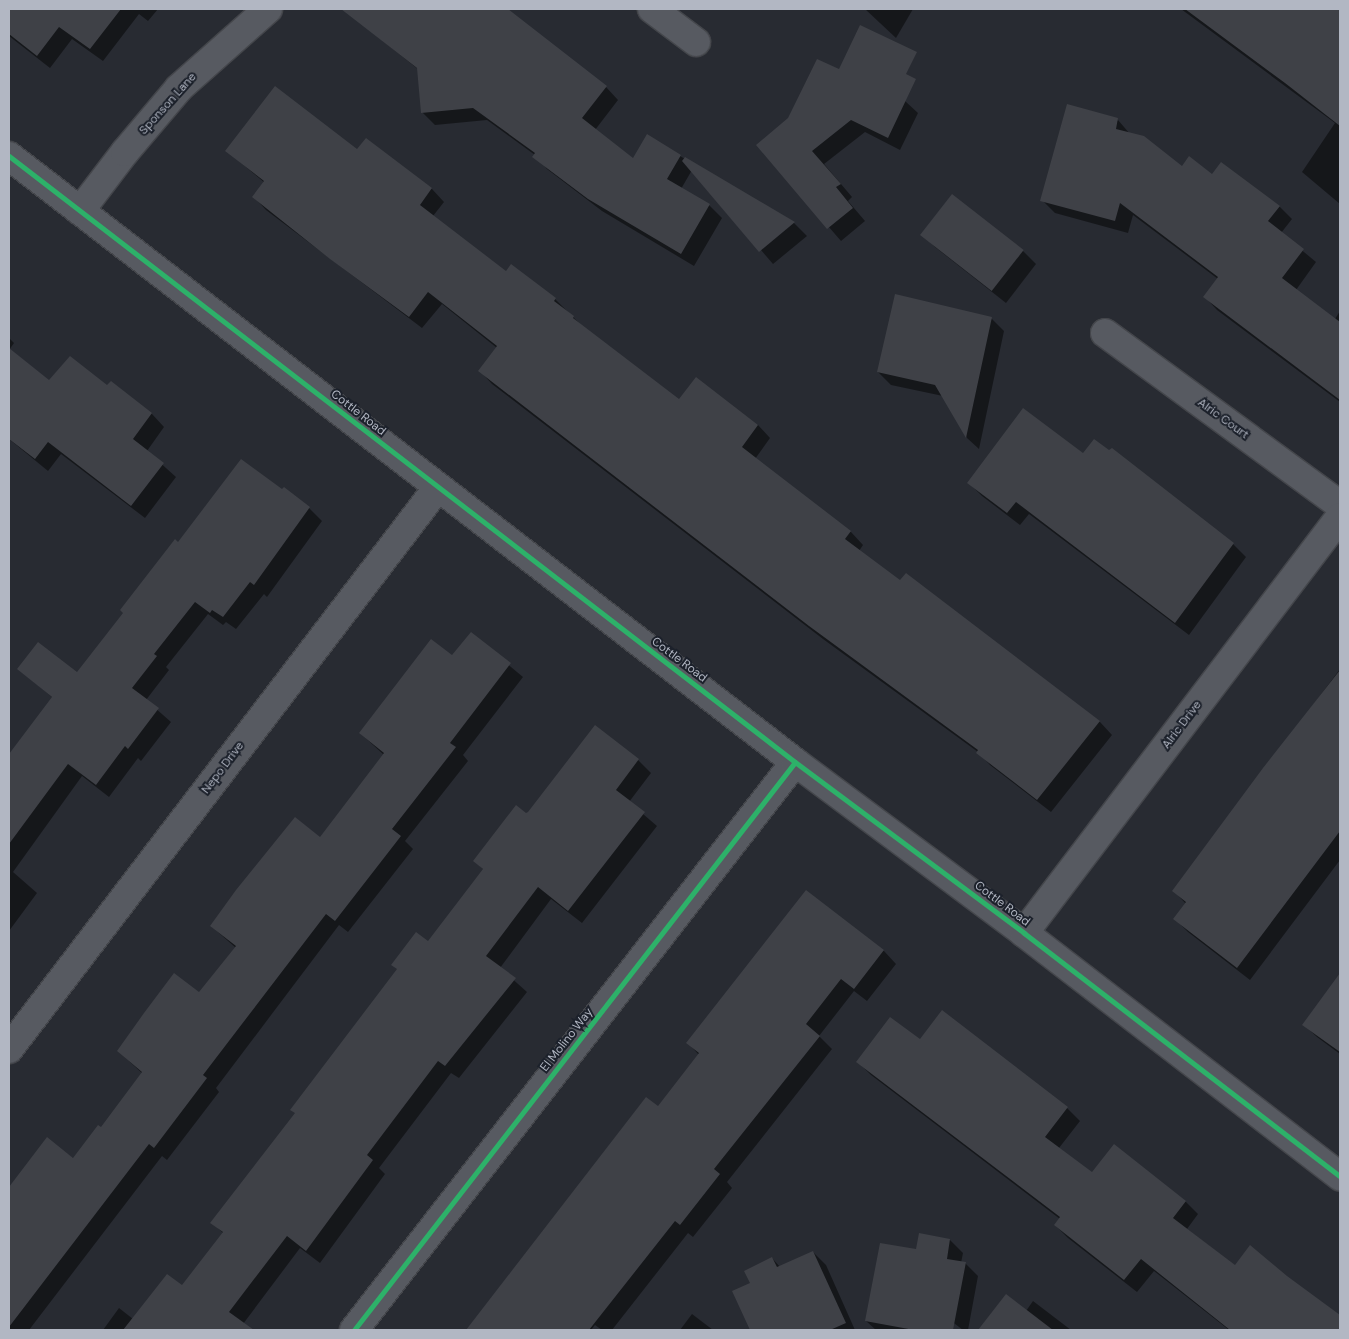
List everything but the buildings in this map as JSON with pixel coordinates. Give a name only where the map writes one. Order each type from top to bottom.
[{"type":"street","name":"Sponson Lane","points":[[80,211],[179,88],[268,9]]},
{"type":"street","points":[[652,9],[696,42]]},
{"type":"street","name":"Cottle Road","points":[[9,156],[796,762],[1024,933],[1340,1176]]},
{"type":"street","name":"Alric Court","points":[[1105,333],[1340,505]]},
{"type":"street","name":"Nepo Drive","points":[[9,1049],[438,487]]},
{"type":"street","name":"Alric Drive","points":[[1024,933],[1340,518]]},
{"type":"street","name":"El Molino Way","points":[[354,1330],[796,762]]},
{"type":"cycle path","points":[[9,156],[795,762],[1024,933],[1340,1176]]},
{"type":"cycle path","points":[[354,1330],[795,762]]}]
